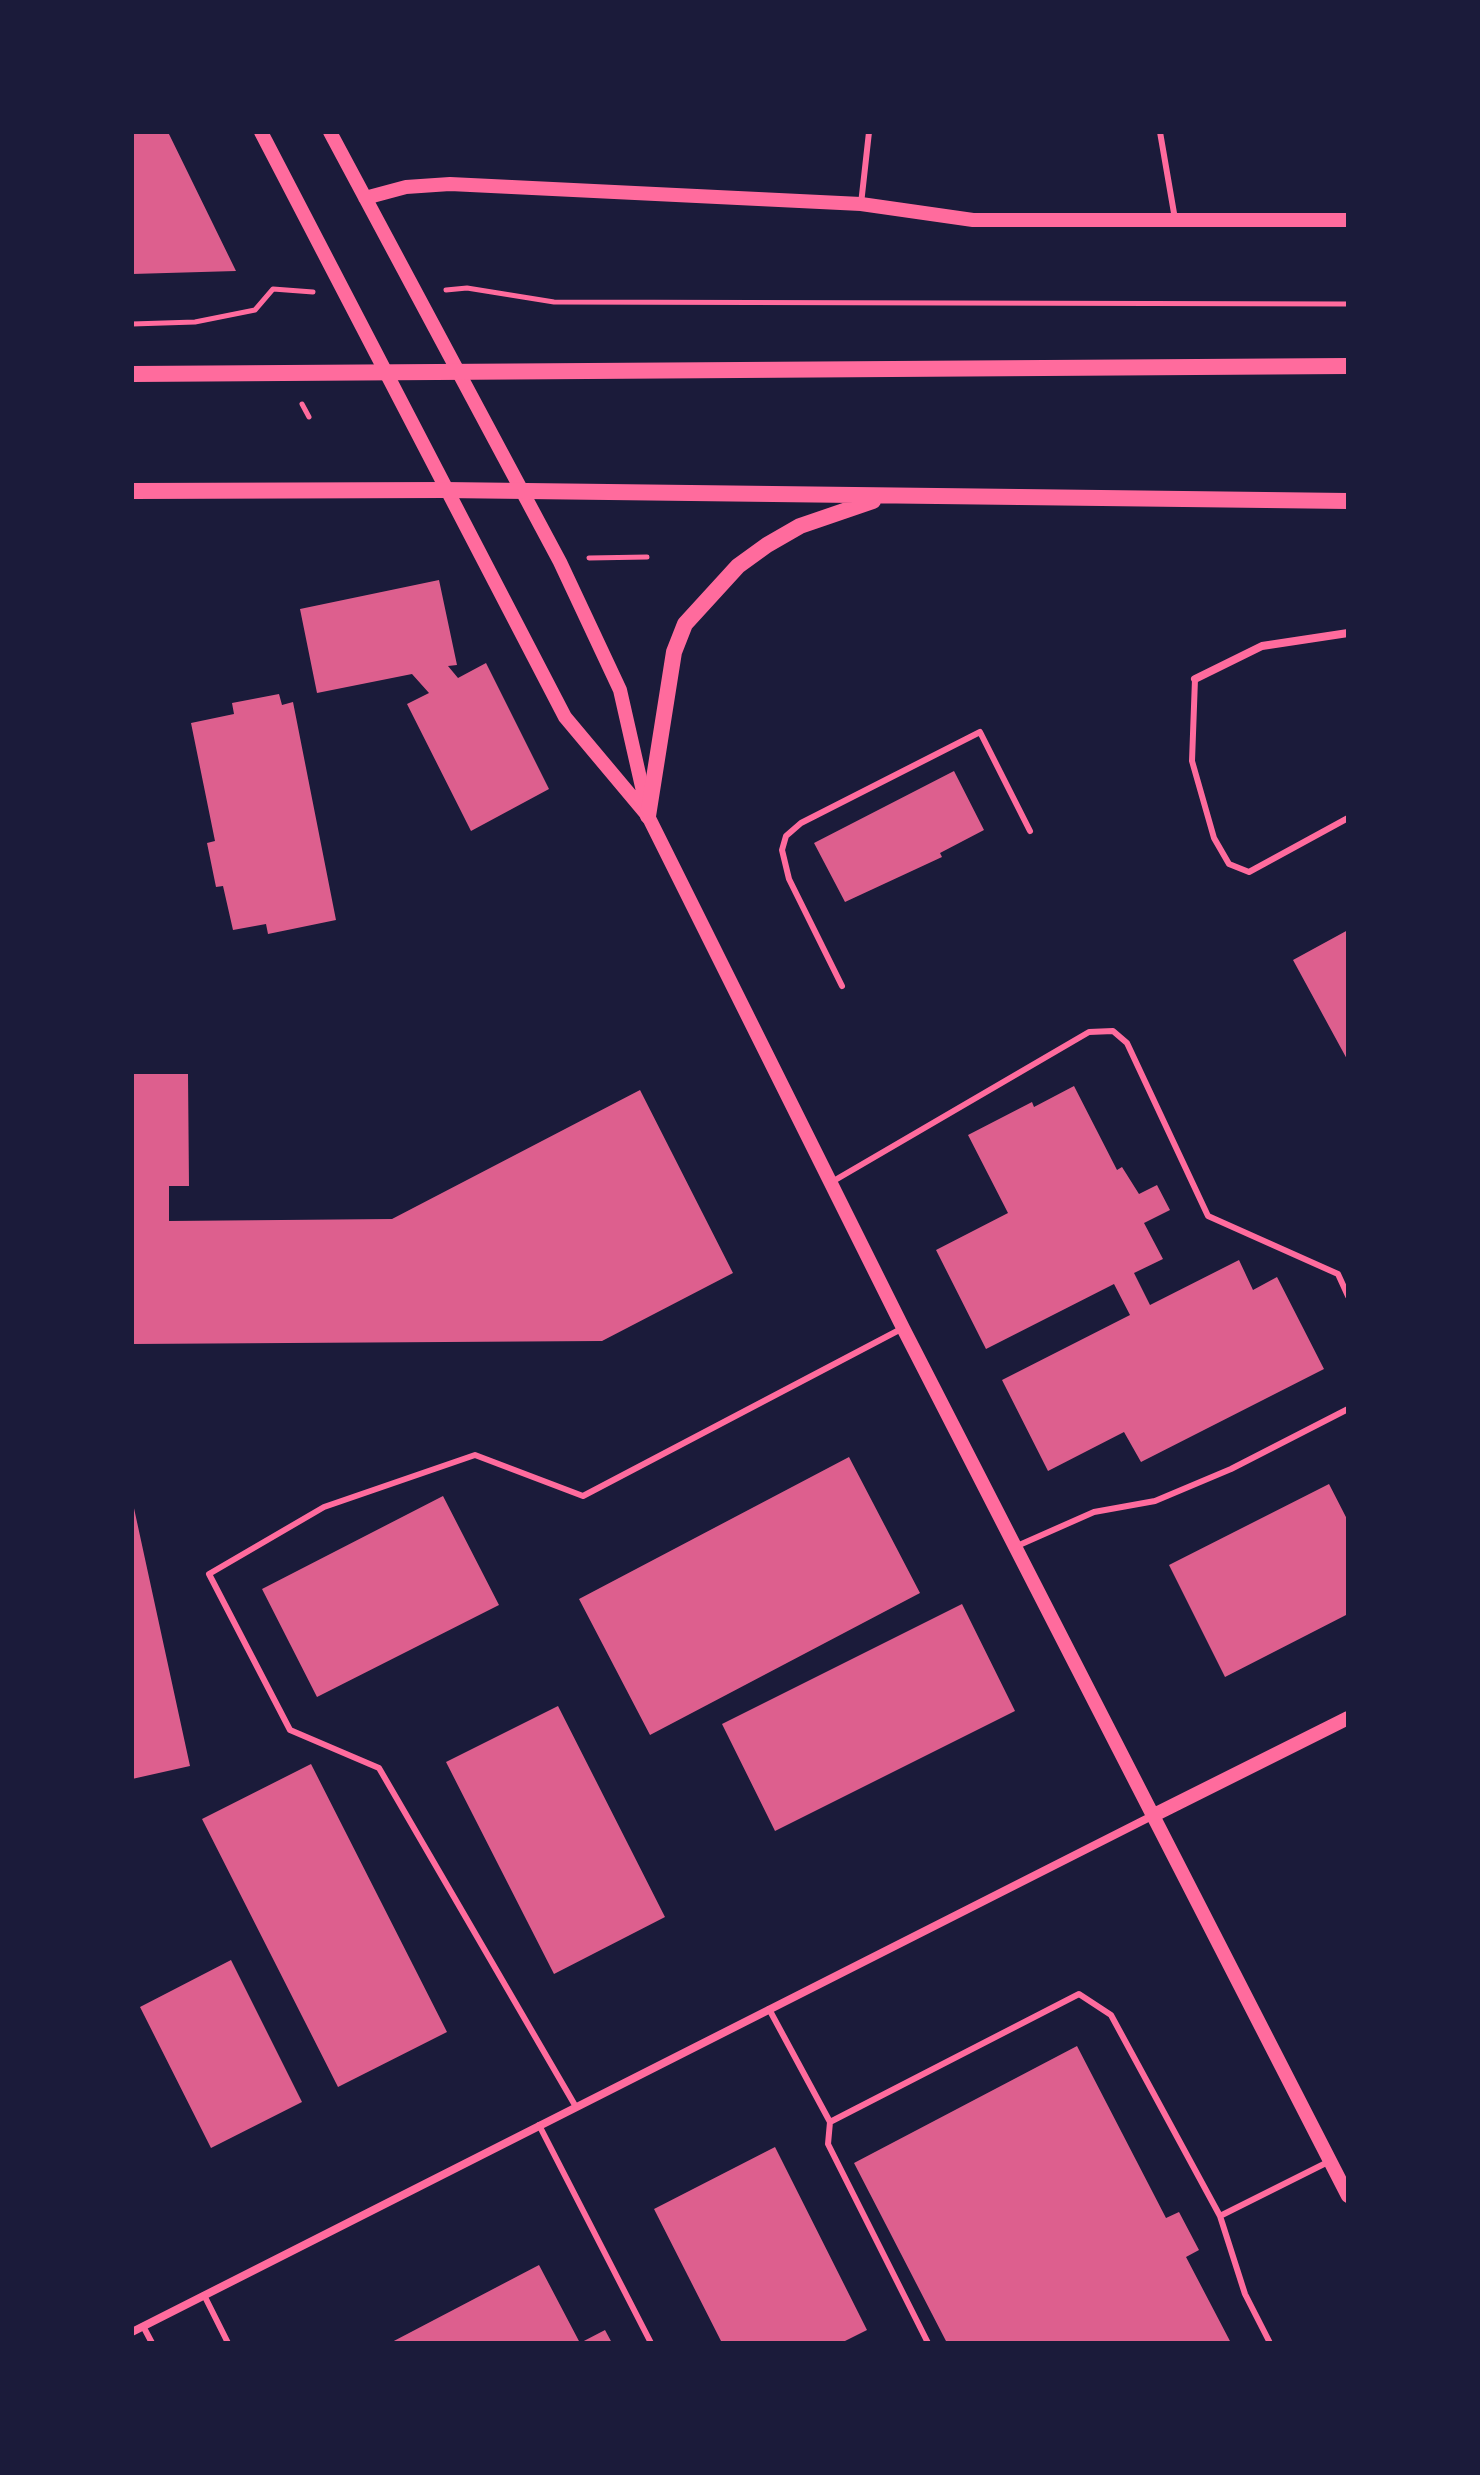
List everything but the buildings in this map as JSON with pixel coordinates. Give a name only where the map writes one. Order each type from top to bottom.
[{"type":"main road","points":[[132,374],[1348,366]]},
{"type":"main road","points":[[132,491],[444,490],[1348,501]]},
{"type":"main road","points":[[648,816],[674,652],[685,624],[704,599],[738,566],[800,526],[863,503],[903,495]]},
{"type":"street","points":[[261,132],[444,490],[565,717],[648,816],[903,1328],[1348,2196]]},
{"type":"street","points":[[330,132],[522,492],[620,690],[648,816]]},
{"type":"street","points":[[365,198],[406,187],[450,184],[861,204],[973,220],[1348,220]]},
{"type":"street","points":[[1195,679],[1262,646],[1348,633]]},
{"type":"street","points":[[132,2332],[1348,1718]]},
{"type":"lane","points":[[861,204],[869,132]]},
{"type":"lane","points":[[1160,132],[1175,219]]},
{"type":"lane","points":[[1195,679],[1192,761],[1214,838],[1229,864],[1249,872],[1348,818]]},
{"type":"lane","points":[[842,986],[789,879],[782,850],[786,836],[801,823],[980,732],[1030,831]]},
{"type":"lane","points":[[830,1183],[1089,1032],[1113,1031],[1127,1043],[1208,1216],[1338,1274],[1348,1296]]},
{"type":"lane","points":[[576,2107],[379,1768],[290,1730],[209,1574],[324,1507],[475,1455],[583,1496],[903,1328]]},
{"type":"lane","points":[[1016,1547],[1094,1512],[1155,1501],[1231,1469],[1348,1409]]},
{"type":"lane","points":[[830,2122],[1079,1994],[1111,2015],[1220,2216],[1245,2294],[1270,2343]]},
{"type":"lane","points":[[769,2009],[830,2122],[828,2144],[928,2343]]},
{"type":"lane","points":[[539,2125],[651,2343]]},
{"type":"lane","points":[[1220,2216],[1330,2161]]},
{"type":"lane","points":[[204,2295],[228,2343]]},
{"type":"lane","points":[[143,2326],[152,2343]]},
{"type":"path","points":[[467,288],[554,302],[1348,304]]},
{"type":"path","points":[[132,324],[195,322],[255,310],[273,289]]},
{"type":"path","points":[[300,401],[309,417]]},
{"type":"path","points":[[589,558],[647,557]]}]
